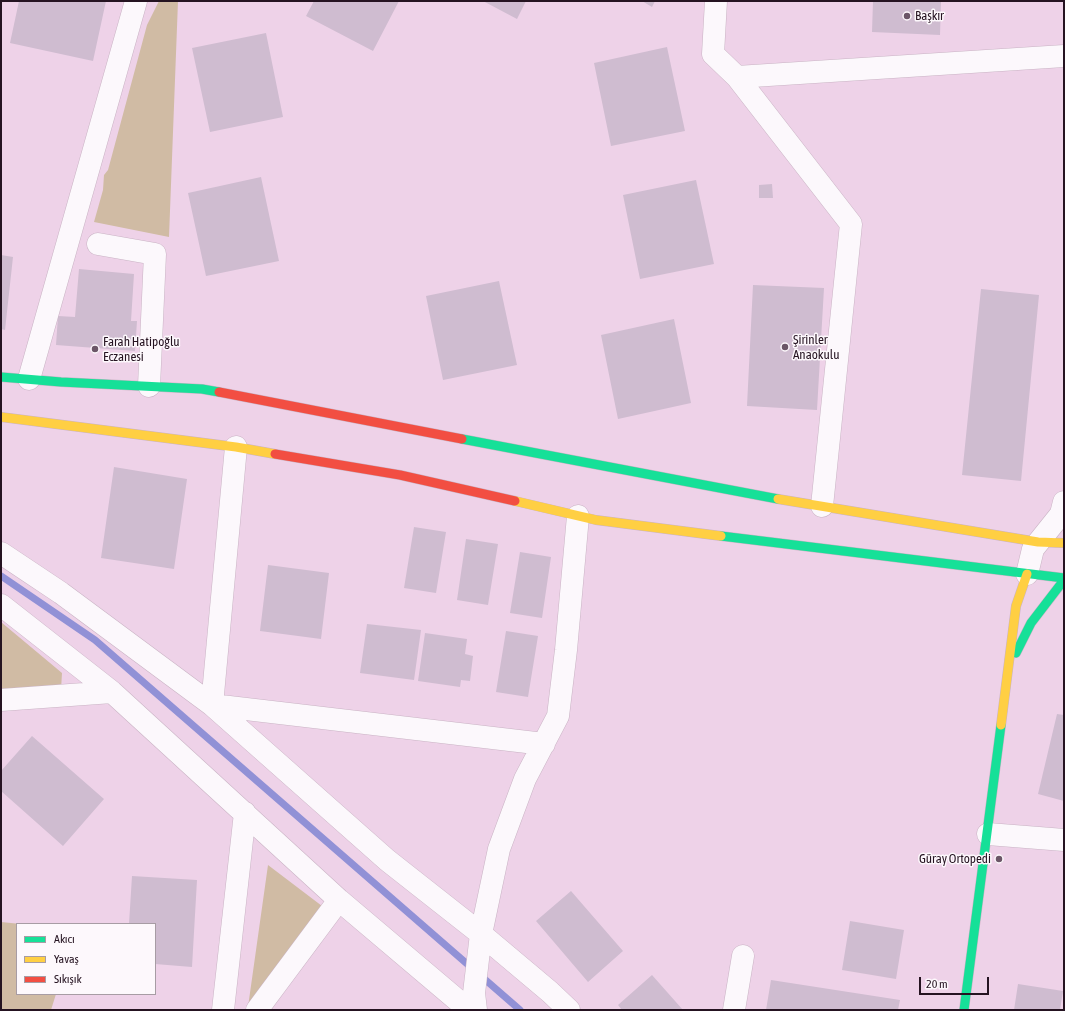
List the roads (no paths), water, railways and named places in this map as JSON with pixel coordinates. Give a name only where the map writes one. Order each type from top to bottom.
[{"type":"street","points":[[29,379],[136,1]]},
{"type":"street","points":[[716,1],[713,54],[737,77],[851,224],[822,506]]},
{"type":"street","points":[[737,77],[1064,56]]},
{"type":"street","points":[[98,244],[155,254],[149,386]]},
{"type":"street","points":[[1,377],[202,389],[725,490],[1038,542],[1064,543]]},
{"type":"street","points":[[1,417],[236,447],[400,475],[596,520],[1064,579],[1031,623],[1007,670]]},
{"type":"street","points":[[212,705],[236,447]]},
{"type":"street","points":[[964,1010],[988,834],[1016,606],[1027,574],[1033,549],[1060,514],[1064,502]]},
{"type":"street","points":[[473,1004],[481,934],[499,849],[525,779],[558,716],[566,650],[578,516]]},
{"type":"street","points":[[1,553],[61,593],[212,705],[387,860],[481,934],[550,992],[569,1010]]},
{"type":"street","points":[[1,605],[112,692],[339,900],[473,1004]]},
{"type":"street","points":[[1,700],[112,692]]},
{"type":"street","points":[[212,705],[544,744]]},
{"type":"street","points":[[223,1010],[245,813]]},
{"type":"street","points":[[988,834],[1064,840]]},
{"type":"street","points":[[256,1010],[339,900]]},
{"type":"street","points":[[734,1010],[743,956]]},
{"type":"waterway","points":[[1,576],[95,640],[520,1010]]},
{"type":"place","name":"Başkır","points":[[907,16]]},
{"type":"place","name":"Şirinler Anaokulu","points":[[785,347]]},
{"type":"place","name":"Farah Hatipoğlu Eczanesi","points":[[95,349]]},
{"type":"place","name":"Güray Ortopedi","points":[[999,859]]}]
